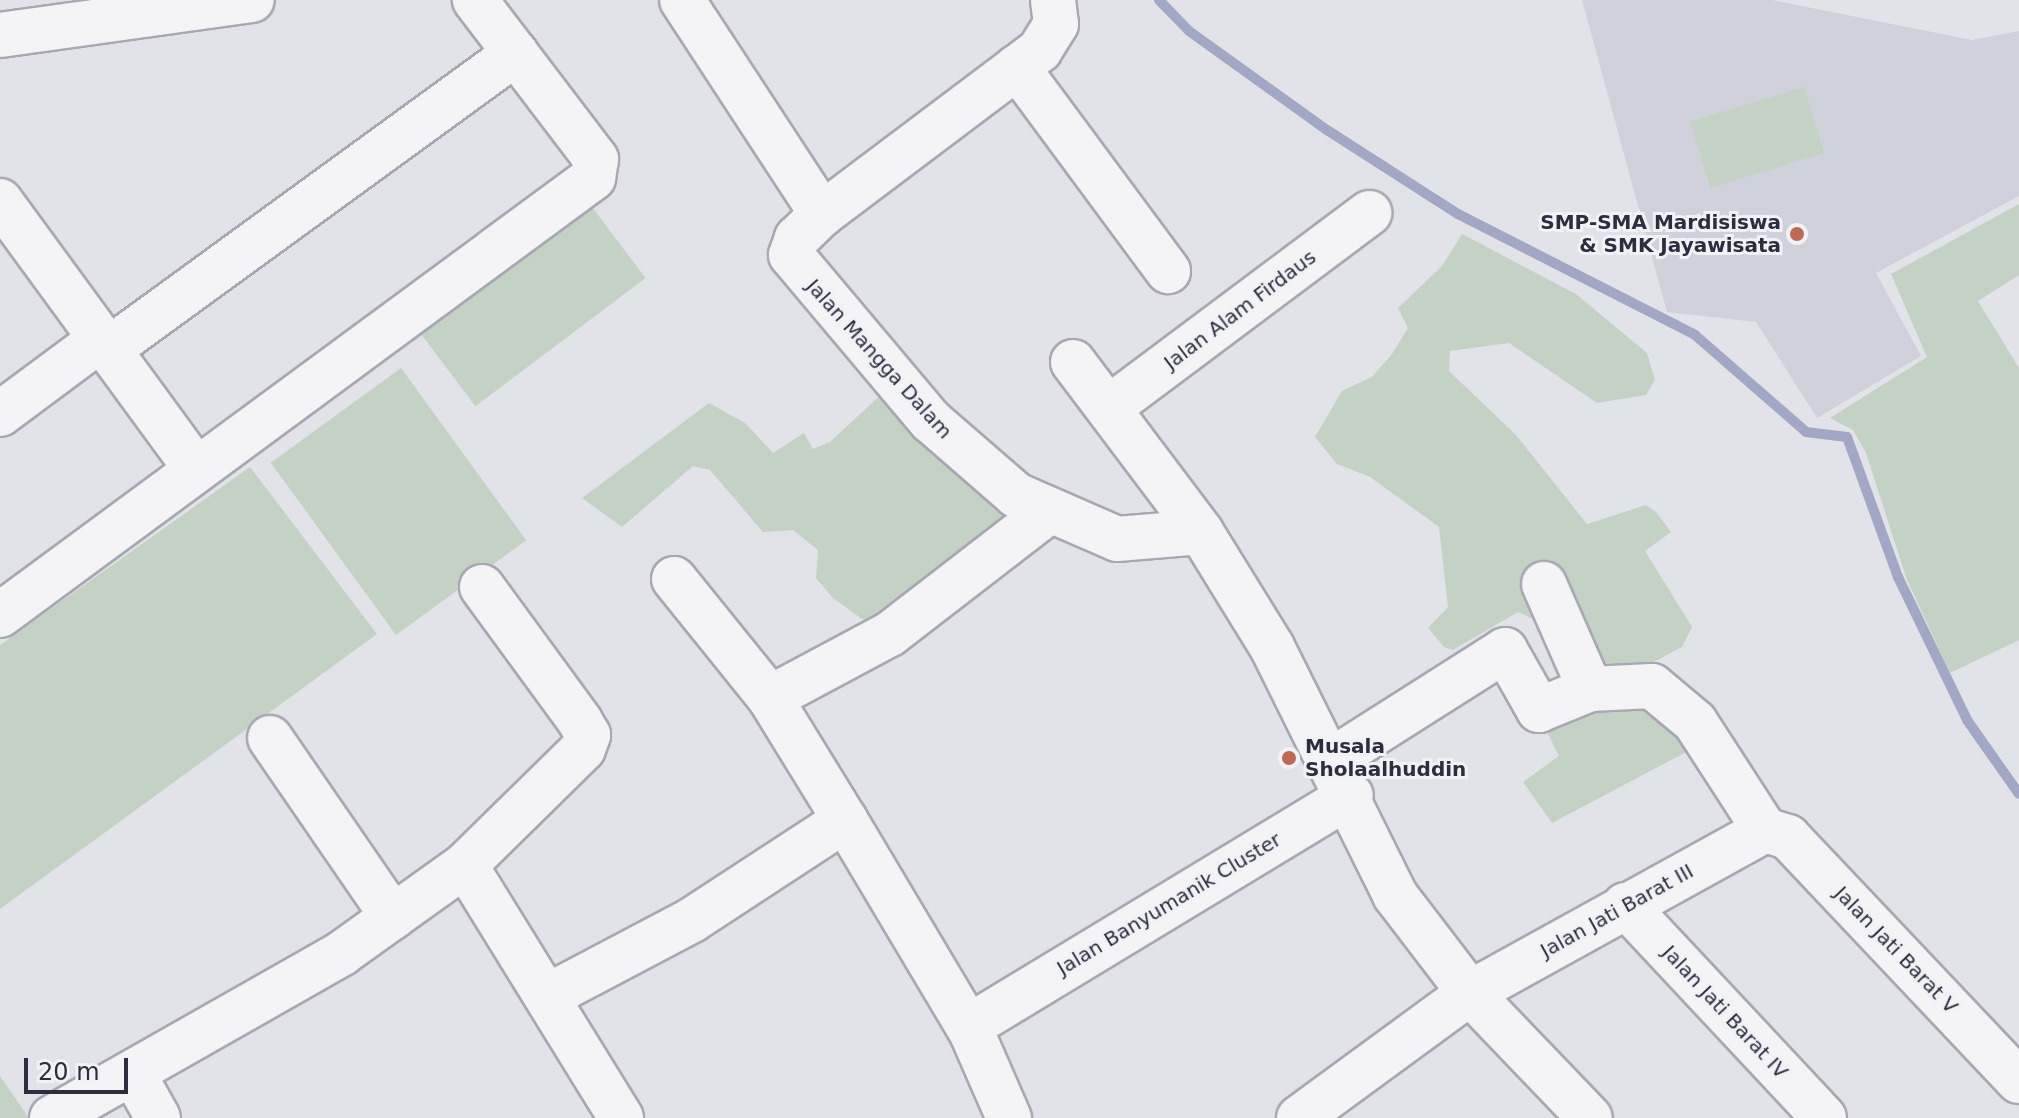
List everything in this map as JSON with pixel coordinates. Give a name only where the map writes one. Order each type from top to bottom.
[{"type":"street","points":[[0,35],[252,0]]},
{"type":"street","points":[[0,615],[593,178],[596,159],[475,0]]},
{"type":"street","points":[[682,0],[822,214]]},
{"type":"street","name":"Jalan Mangga Dalam","points":[[1053,0],[1051,39],[822,214],[793,247],[800,273],[931,421],[993,478],[1048,512],[1117,539],[1201,532]]},
{"type":"street","points":[[0,414],[105,344],[516,53]]},
{"type":"street","points":[[1017,67],[1168,271]]},
{"type":"street","points":[[0,201],[196,469]]},
{"type":"street","name":"Jalan Alam Firdaus","points":[[1110,407],[1369,213]]},
{"type":"street","points":[[1073,362],[1110,407],[1201,532],[1342,778],[1395,895],[1470,993],[1590,1118]]},
{"type":"street","points":[[770,698],[890,634],[1048,512]]},
{"type":"street","points":[[674,579],[770,698],[971,1031],[1009,1118]]},
{"type":"street","points":[[1544,584],[1590,689],[1654,687],[1695,722],[1765,830]]},
{"type":"street","points":[[52,1118],[134,1075],[393,917],[465,865],[588,740],[482,587]]},
{"type":"street","name":"Jalan Banyumanik Cluster","points":[[988,1015],[1342,778],[1503,650],[1539,710],[1590,689]]},
{"type":"street","points":[[270,738],[393,917]]},
{"type":"street","points":[[548,996],[692,920],[845,820]]},
{"type":"street","name":"Jalan Jati Barat III","points":[[1325,1111],[1470,993],[1765,830]]},
{"type":"street","name":"Jalan Jati Barat V","points":[[1765,830],[1788,837],[2019,1081]]},
{"type":"street","points":[[465,865],[585,1052],[621,1118]]},
{"type":"street","name":"Jalan Jati Barat IV","points":[[1625,905],[1824,1118]]},
{"type":"street","points":[[134,1075],[158,1118]]},
{"type":"shaded area","name":"SMP-SMA Mardisiswa & SMK Jayawisata","points":[[1582,0],[1772,0],[1972,40],[2019,31],[2019,196],[1876,273],[1921,356],[1817,418],[1756,322],[1667,312]]},
{"type":"green space","points":[[1804,87],[1824,153],[1710,188],[1690,122]]},
{"type":"green space","points":[[586,199],[646,278],[475,406],[416,327]]},
{"type":"green space","points":[[2019,204],[2019,275],[1978,301],[2019,368],[2019,640],[1950,673],[1907,580],[1866,453],[1853,430],[1830,418],[1927,357],[1891,274]]},
{"type":"green space","points":[[1462,234],[1576,294],[1647,353],[1655,380],[1646,395],[1597,403],[1509,343],[1450,351],[1449,371],[1516,435],[1587,524],[1646,505],[1656,512],[1671,532],[1645,551],[1692,627],[1682,647],[1625,677],[1692,749],[1552,823],[1523,782],[1559,756],[1543,724],[1569,662],[1537,621],[1518,612],[1453,650],[1444,647],[1428,628],[1448,607],[1439,527],[1370,477],[1337,464],[1315,437],[1342,391],[1372,377],[1392,354],[1408,328],[1398,308],[1442,266]]},
{"type":"green space","points":[[401,368],[526,540],[396,635],[271,463]]},
{"type":"green space","points":[[886,390],[1025,514],[886,623],[862,619],[833,598],[816,578],[818,550],[793,530],[763,532],[710,470],[693,466],[622,527],[582,498],[709,403],[745,423],[773,453],[804,433],[813,449],[830,442]]},
{"type":"green space","points":[[250,467],[377,634],[0,909],[0,645]]},
{"type":"green space","points":[[0,1076],[29,1118],[0,1118]]},
{"type":"waterway","points":[[1159,0],[1189,31],[1327,130],[1458,214],[1695,335],[1806,432],[1847,437],[1898,577],[1967,720],[2019,794]]},
{"type":"place","name":"SMP-SMA Mardisiswa & SMK Jayawisata","points":[[1797,234]]},
{"type":"place","name":"Musala Sholaalhuddin","points":[[1289,758]]}]
